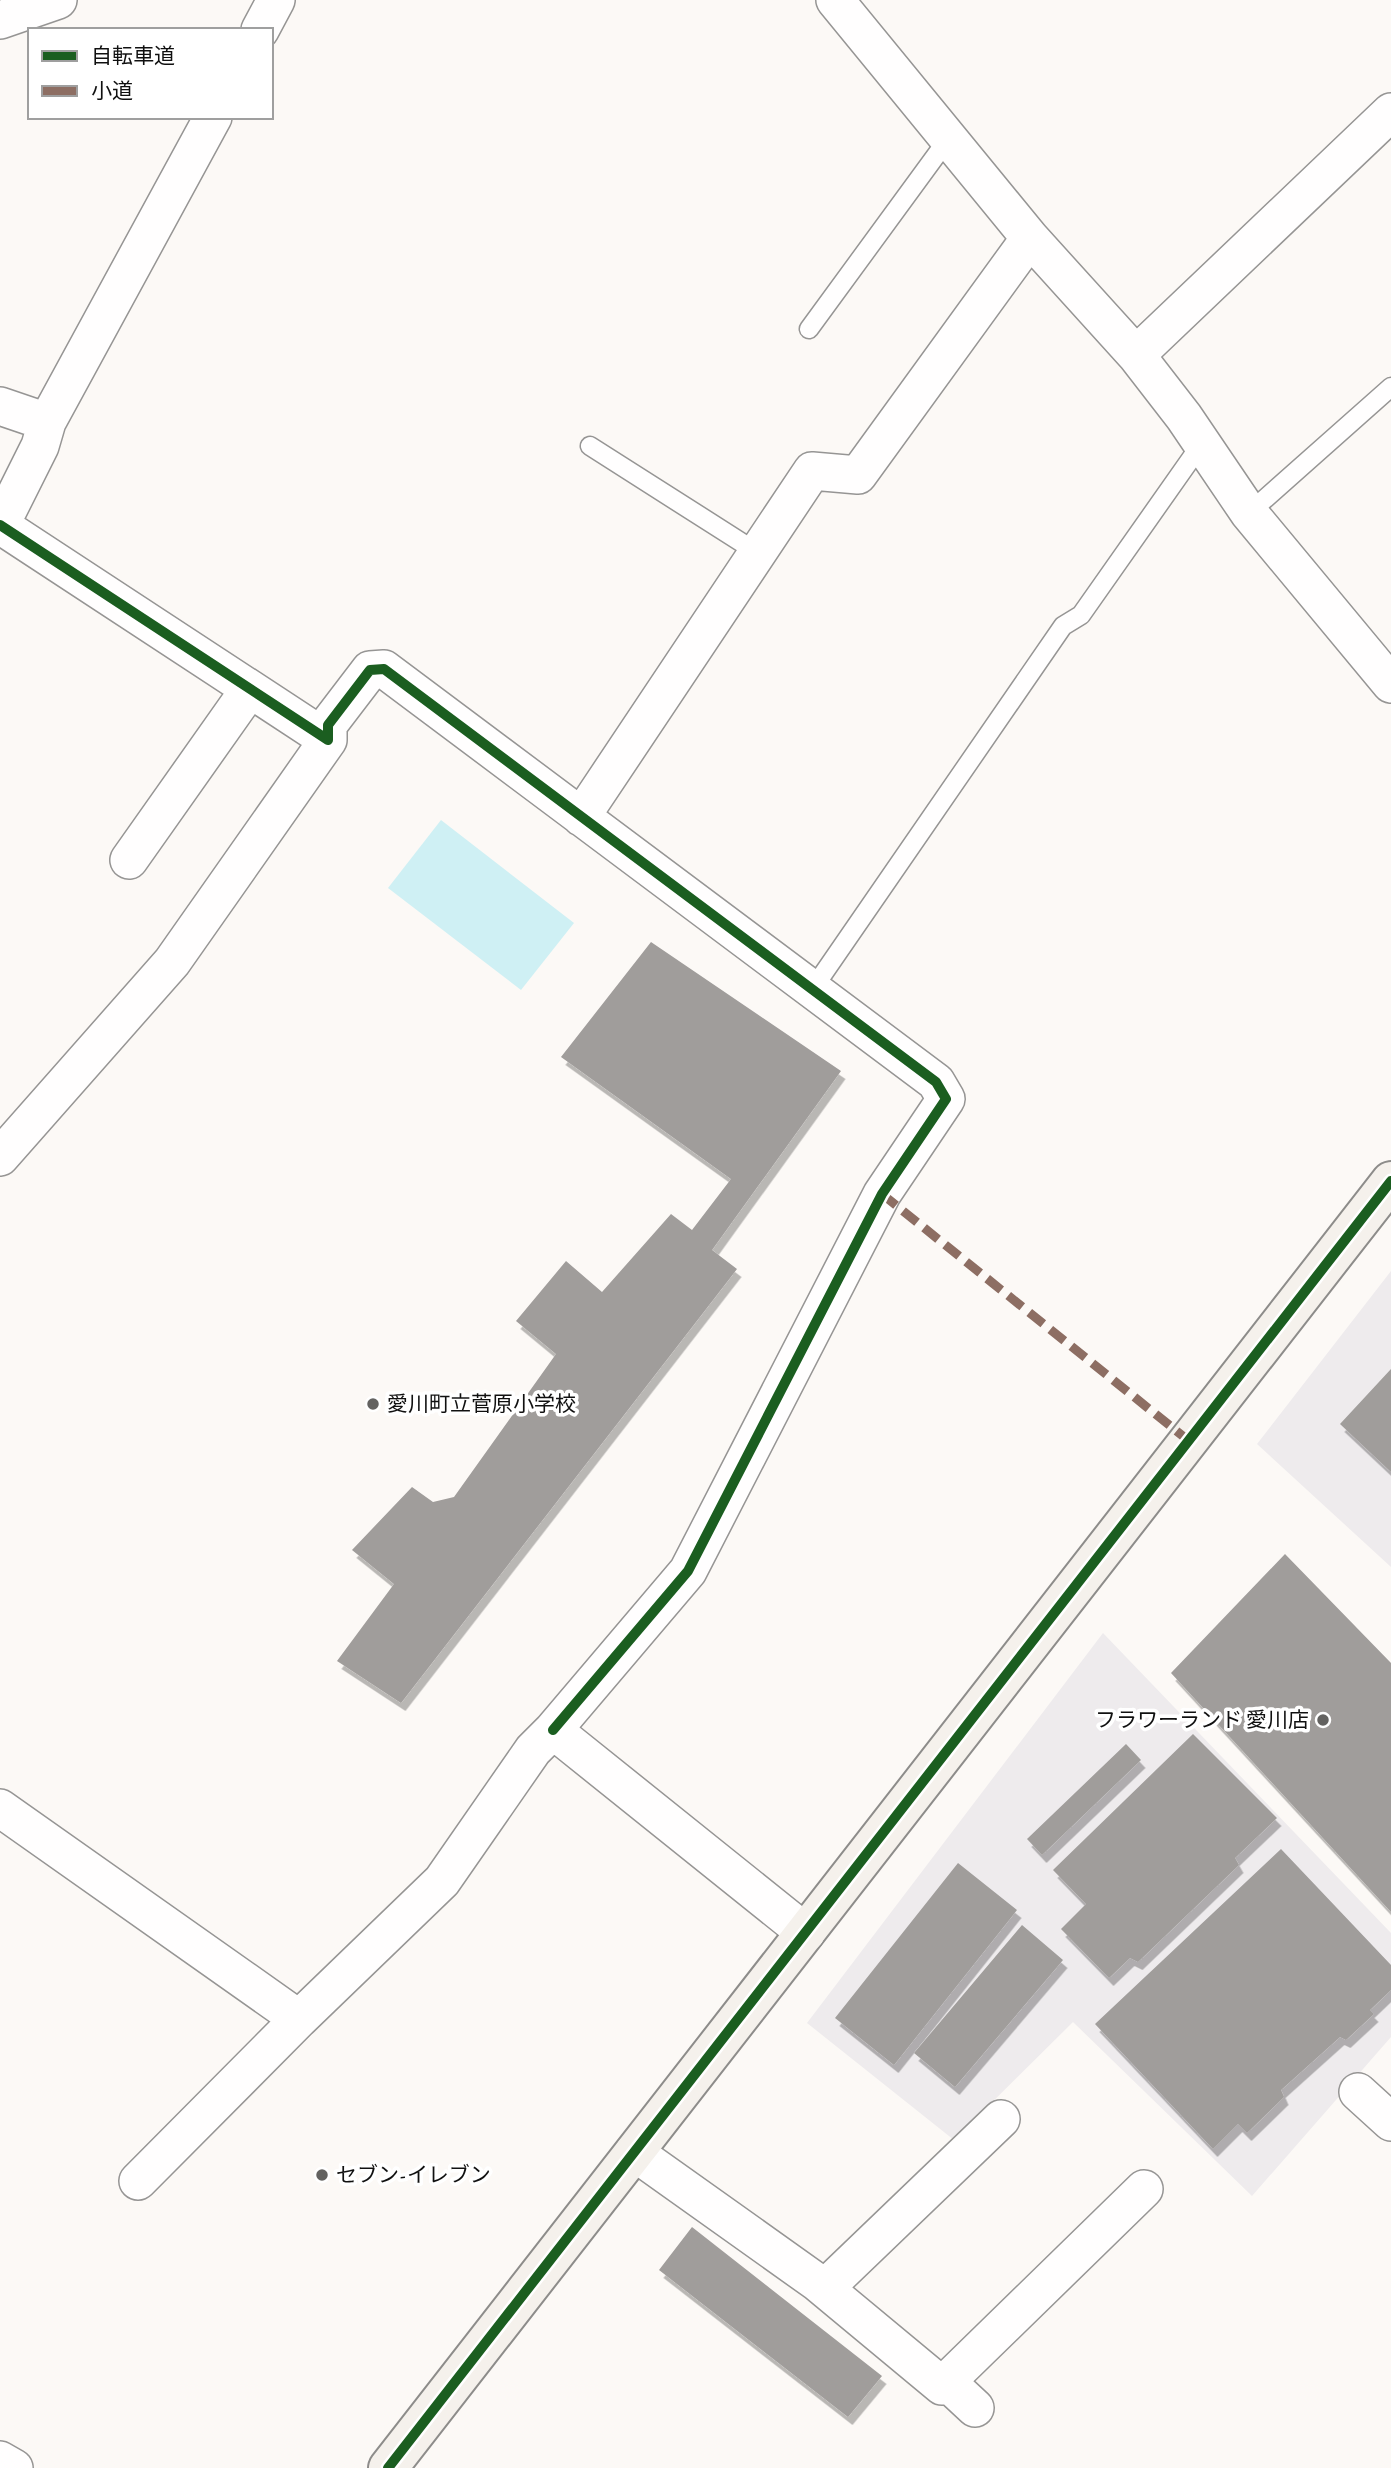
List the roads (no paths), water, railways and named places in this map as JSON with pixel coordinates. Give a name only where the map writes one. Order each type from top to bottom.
[{"type":"street","points":[[0,20],[58,0]]},
{"type":"street","points":[[261,28],[276,0]]},
{"type":"street","points":[[835,0],[1030,238],[1136,355],[1250,513],[1391,684]]},
{"type":"street","points":[[1136,355],[1391,112]]},
{"type":"street","points":[[212,119],[47,422],[40,446],[0,526],[328,740]]},
{"type":"street","points":[[581,817],[812,471],[858,475],[1030,238]]},
{"type":"street","points":[[0,406],[47,422]]},
{"type":"street","points":[[0,1157],[172,962],[328,740],[328,725],[370,670],[384,669],[936,1082],[946,1099],[882,1194],[688,1571],[533,1750],[442,1881],[299,2019],[138,2181]]},
{"type":"street","points":[[129,860],[249,690]]},
{"type":"street","points":[[388,2468],[1391,1181]]},
{"type":"street","points":[[552,1730],[806,1933]]},
{"type":"street","points":[[0,1808],[299,2019]]},
{"type":"street","points":[[1358,2092],[1391,2122]]},
{"type":"street","points":[[825,2288],[1001,2119]]},
{"type":"street","points":[[634,2152],[825,2288],[942,2386],[1144,2189]]},
{"type":"street","points":[[946,2381],[975,2408]]},
{"type":"street","points":[[0,2460],[14,2468]]},
{"type":"lane","points":[[809,329],[948,139]]},
{"type":"lane","points":[[1250,513],[1391,387]]},
{"type":"lane","points":[[812,990],[1063,626],[1082,615],[1202,443]]},
{"type":"lane","points":[[590,446],[758,553]]},
{"type":"water","points":[[441,820],[574,923],[521,990],[388,888]]},
{"type":"place","name":"愛川町立菅原小学校","points":[[373,1404]]},
{"type":"place","name":"フラワーランド 愛川店","points":[[1323,1720]]},
{"type":"place","name":"セブン-イレブン","points":[[322,2175]]}]
